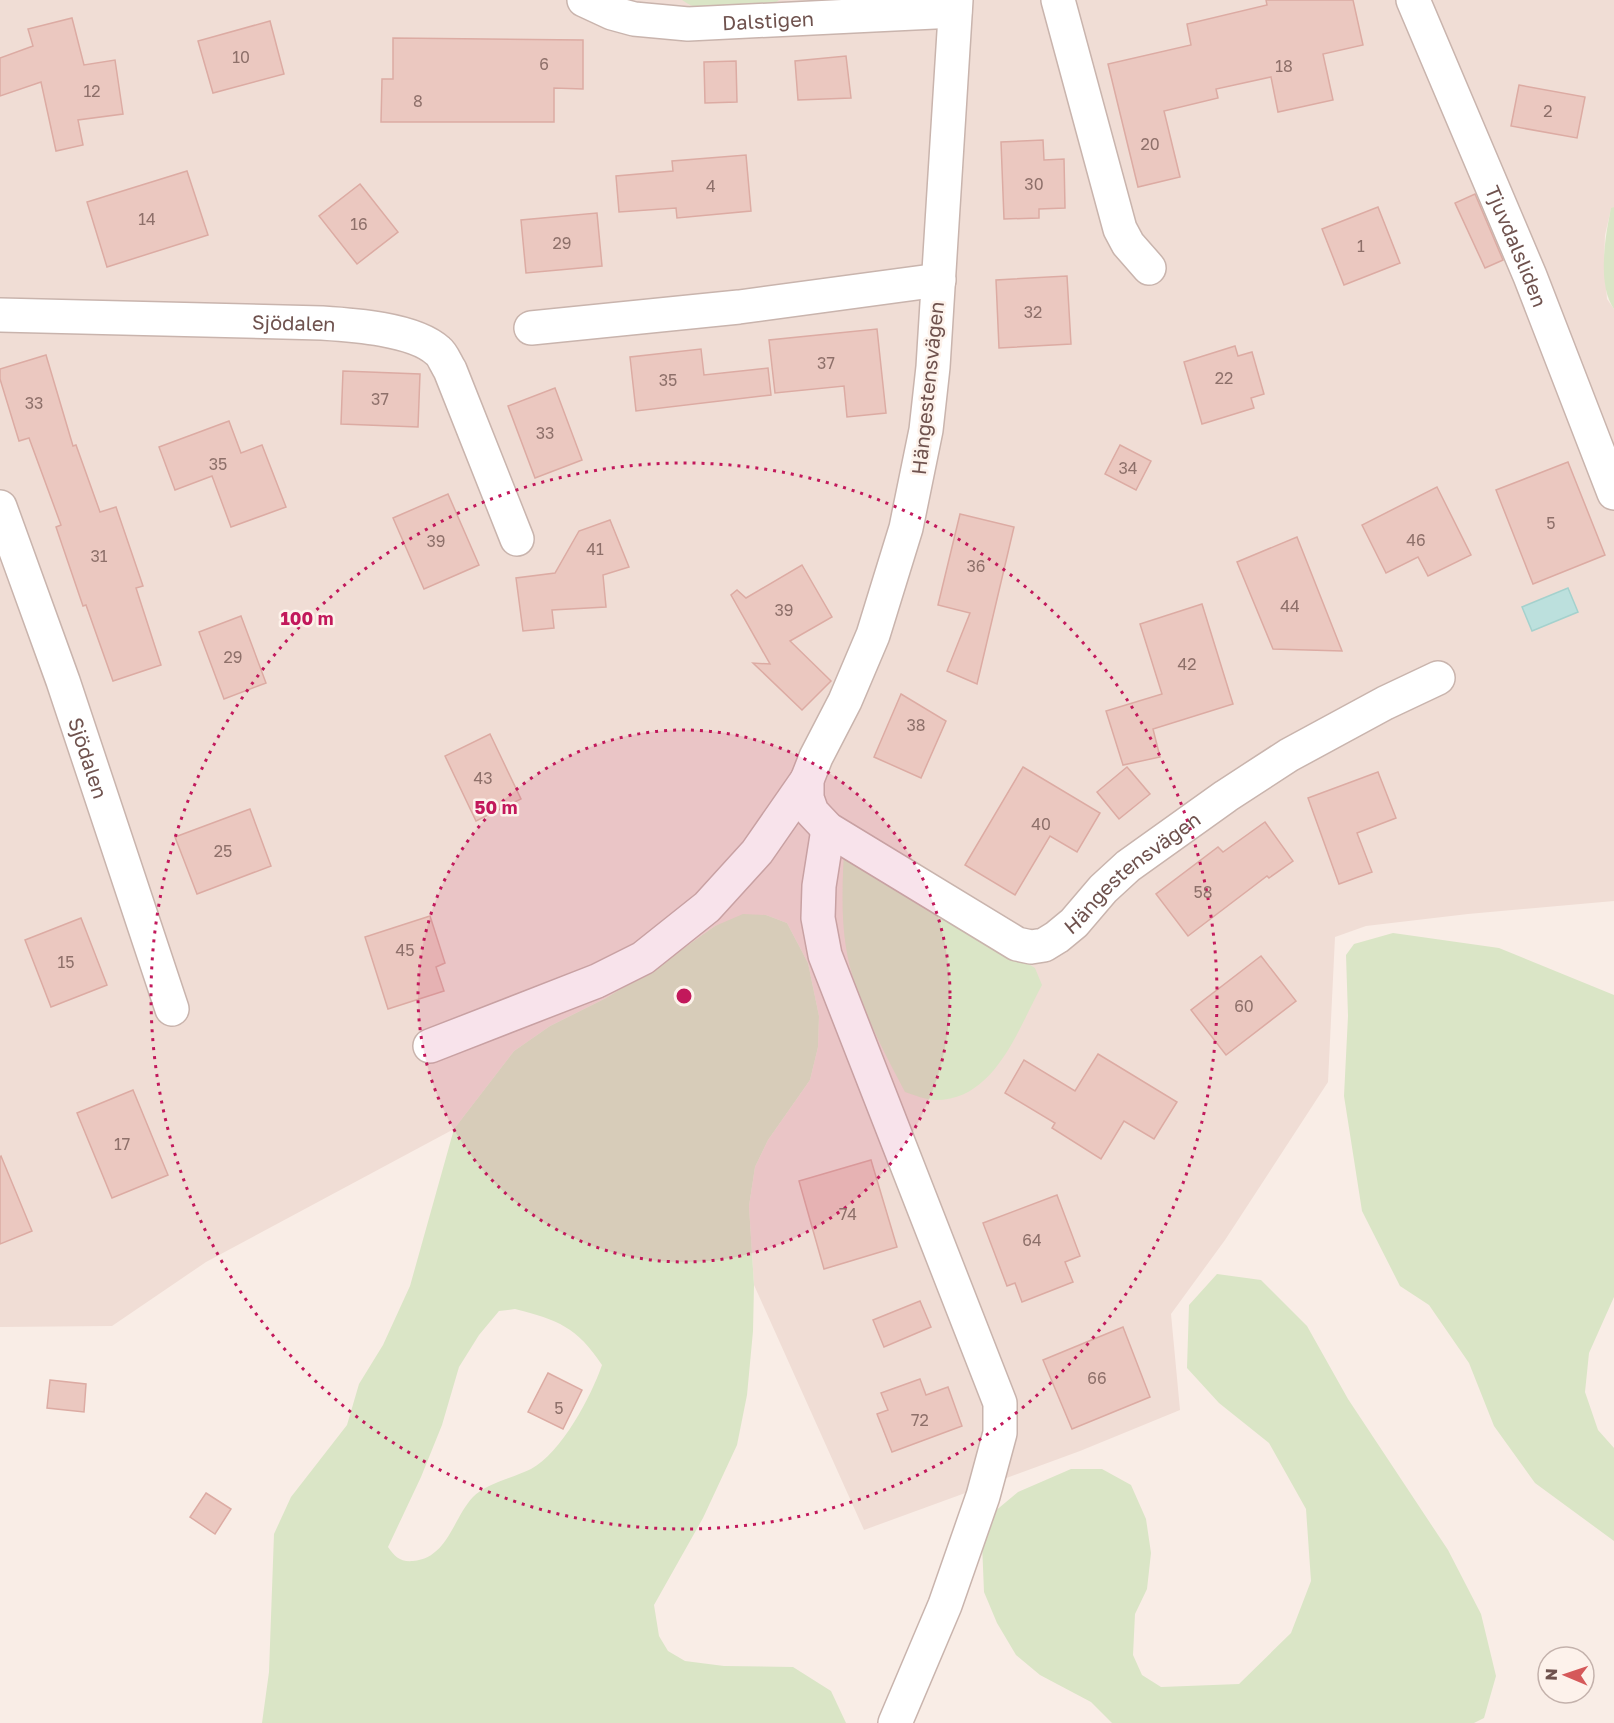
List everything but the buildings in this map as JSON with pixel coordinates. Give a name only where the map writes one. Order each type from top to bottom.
[{"type":"street","name":"Dalstigen","points":[[584,0],[612,13],[634,19],[688,24],[956,5]]},
{"type":"street","points":[[1058,0],[1120,229],[1128,244],[1149,268]]},
{"type":"street","name":"Tjuvdalsliden","points":[[1413,0],[1530,276],[1614,493]]},
{"type":"street","name":"Hängestensvägen","points":[[956,5],[933,367],[926,430],[906,528],[870,644],[807,780],[807,798],[812,812],[828,829],[1017,944],[1031,947],[1044,945],[1074,923],[1103,889],[1128,866],[1226,796],[1289,755],[1385,703],[1438,678]]},
{"type":"street","name":"Hängestensvägen","points":[[531,328],[739,307],[939,280]]},
{"type":"street","name":"Sjödalen","points":[[0,315],[322,323],[372,327],[426,343],[439,351],[450,370],[517,539]]},
{"type":"street","name":"Sjödalen","points":[[0,507],[63,681],[172,1009]]},
{"type":"street","points":[[430,1046],[597,981],[643,958],[707,907],[757,852],[807,780]]},
{"type":"street","points":[[828,829],[819,886],[818,918],[825,955],[1000,1403],[1000,1433],[983,1496],[945,1605],[895,1723]]},
{"type":"shaded area","points":[[0,0],[1614,0],[1614,207],[1611,209],[1605,235],[1604,262],[1607,299],[1614,309],[1614,901],[1366,926],[1335,937],[1328,1082],[1225,1240],[1171,1314],[1180,1410],[1080,1451],[864,1530],[754,1285],[749,1206],[755,1167],[768,1140],[810,1080],[818,1047],[819,1016],[808,963],[787,923],[766,915],[715,926],[664,962],[606,998],[550,1026],[514,1051],[454,1129],[206,1262],[112,1326],[0,1327]]},
{"type":"green space","points":[[682,0],[779,0],[772,5],[714,11],[692,6]]},
{"type":"green space","points":[[1614,207],[1614,309],[1606,287],[1604,260],[1611,208]]},
{"type":"green space","points":[[844,850],[1035,968],[1042,985],[1013,1041],[989,1075],[974,1088],[957,1097],[936,1100],[905,1092],[869,1019],[852,974],[845,944]]},
{"type":"green space","points":[[743,914],[766,915],[787,923],[808,963],[819,1016],[818,1047],[810,1080],[768,1140],[755,1167],[749,1206],[754,1285],[753,1331],[747,1395],[737,1445],[703,1518],[654,1605],[659,1636],[668,1651],[685,1661],[724,1666],[793,1667],[831,1691],[846,1723],[262,1723],[269,1672],[274,1534],[291,1497],[347,1425],[359,1384],[383,1345],[410,1286],[454,1129],[514,1051],[550,1026],[606,998],[664,962],[715,926]],"holes":[[[515,1309],[543,1317],[575,1333],[602,1365],[583,1408],[564,1438],[542,1461],[531,1469],[478,1492],[466,1506],[449,1536],[434,1553],[413,1561],[398,1558],[388,1547],[421,1477],[442,1425],[459,1367],[479,1335],[499,1311]]]},
{"type":"green space","points":[[1393,933],[1499,948],[1614,995],[1614,1297],[1589,1353],[1585,1392],[1598,1430],[1614,1448],[1614,1541],[1535,1483],[1494,1426],[1469,1363],[1429,1305],[1400,1286],[1362,1211],[1344,1096],[1348,1016],[1346,955],[1354,944]]},
{"type":"green space","points":[[1217,1274],[1261,1280],[1307,1326],[1348,1399],[1448,1550],[1481,1614],[1496,1676],[1484,1718],[1474,1723],[1112,1723],[1091,1702],[1040,1675],[1016,1655],[997,1623],[984,1592],[982,1543],[994,1512],[1018,1492],[1071,1469],[1102,1469],[1131,1485],[1146,1519],[1151,1553],[1147,1589],[1135,1614],[1133,1655],[1142,1675],[1161,1687],[1239,1684],[1291,1633],[1311,1581],[1306,1509],[1269,1443],[1219,1403],[1187,1368],[1189,1305]]},
{"type":"water","points":[[1568,588],[1578,612],[1532,631],[1522,607]]}]
